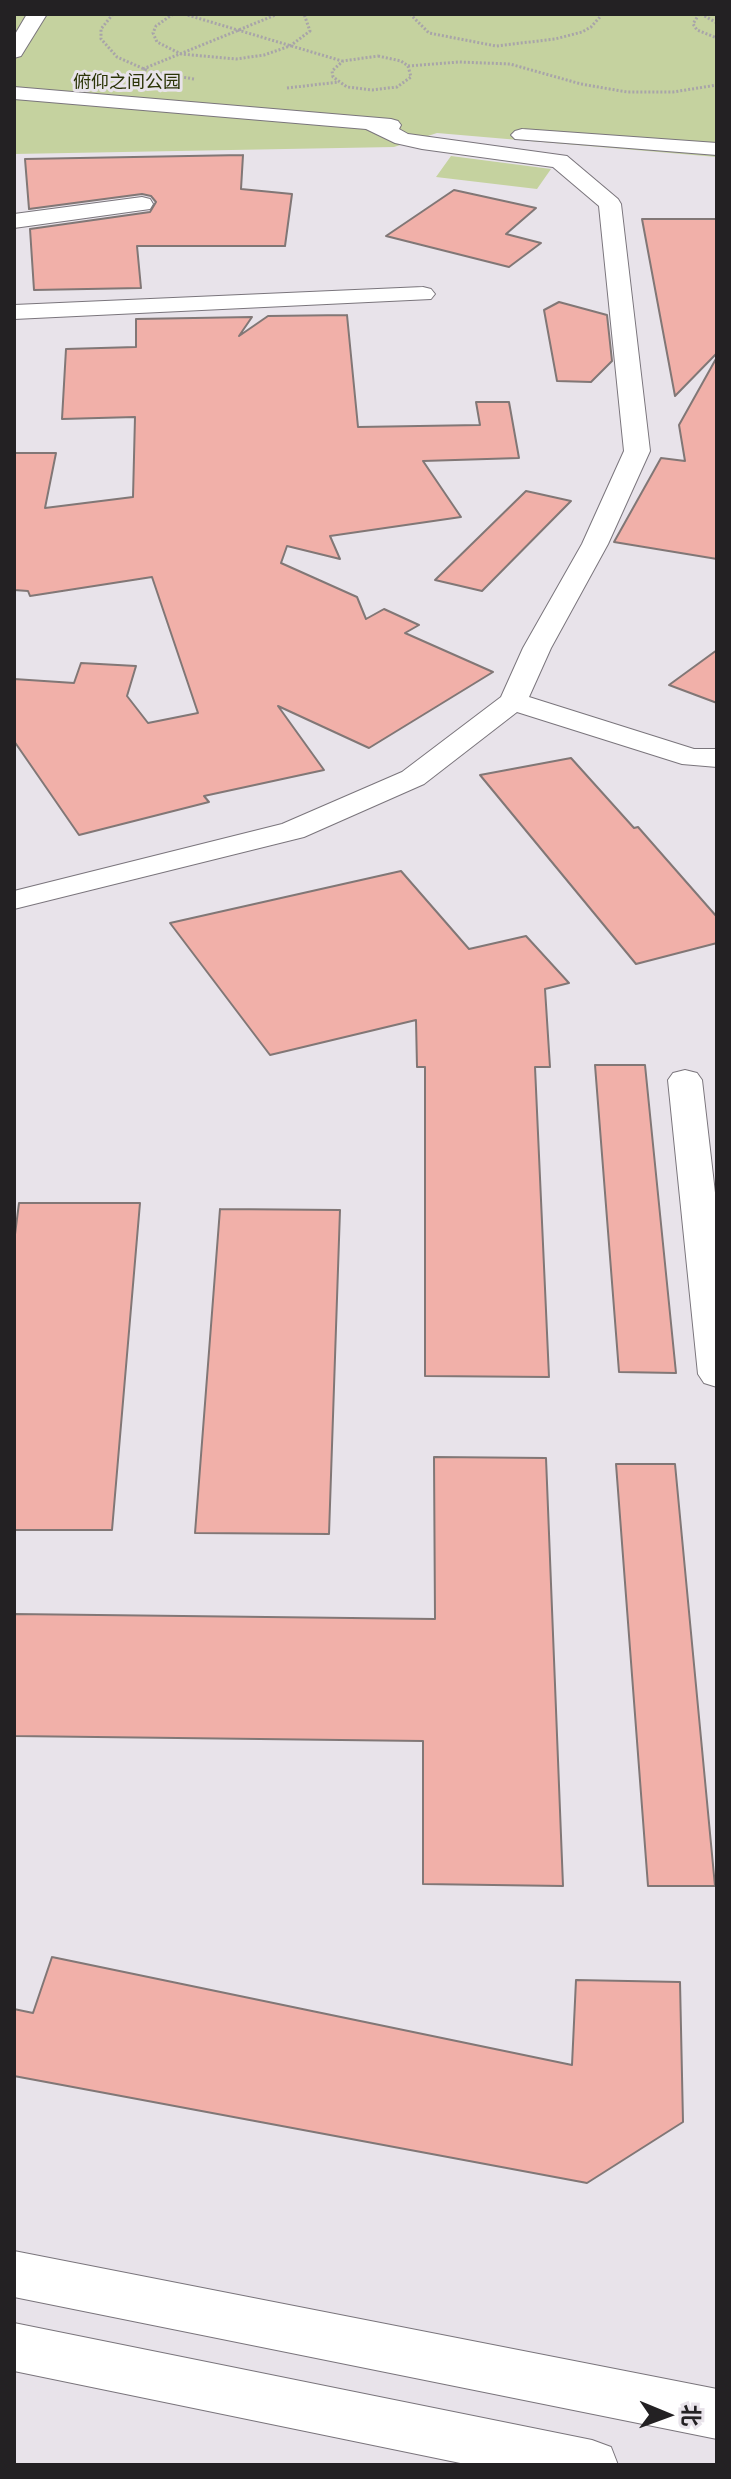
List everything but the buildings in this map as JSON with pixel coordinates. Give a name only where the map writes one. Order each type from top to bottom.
[{"type":"street","points":[[14,52],[37,14]]},
{"type":"street","points":[[14,93],[717,149]]},
{"type":"street","points":[[14,900],[293,831],[413,778],[513,701],[537,648],[595,544],[637,451],[610,204],[559,161],[402,139],[370,123]]},
{"type":"street","points":[[14,221],[142,204]]},
{"type":"street","points":[[14,312],[423,294]]},
{"type":"street","points":[[513,701],[692,758],[717,758]]},
{"type":"street","points":[[685,1080],[717,1374]]},
{"type":"street","points":[[14,2274],[717,2414]]},
{"type":"street","points":[[14,2347],[592,2465]]},
{"type":"path","points":[[113,14],[101,29],[101,39],[117,57],[142,69],[198,80]]},
{"type":"path","points":[[173,14],[156,26],[153,33],[157,42],[181,54],[236,59],[264,55],[290,46],[310,31],[304,14]]},
{"type":"path","points":[[184,14],[343,61],[378,56],[408,66],[459,62],[510,64],[581,84],[627,92],[673,92],[717,85]]},
{"type":"path","points":[[142,69],[278,14]]},
{"type":"path","points":[[410,14],[429,33],[496,46],[555,39],[582,32],[591,27],[600,17],[599,14]]},
{"type":"path","points":[[717,23],[700,14],[693,24],[697,30],[717,38]]},
{"type":"path","points":[[339,82],[332,71],[343,61]]},
{"type":"path","points":[[284,88],[339,82],[359,90],[385,89],[406,82],[411,77],[408,66]]},
{"type":"green space","name":"俯仰之间公园","points":[[14,14],[717,14],[717,157],[437,133],[394,147],[14,154]]},
{"type":"green space","points":[[451,156],[551,169],[537,189],[436,177]]}]
